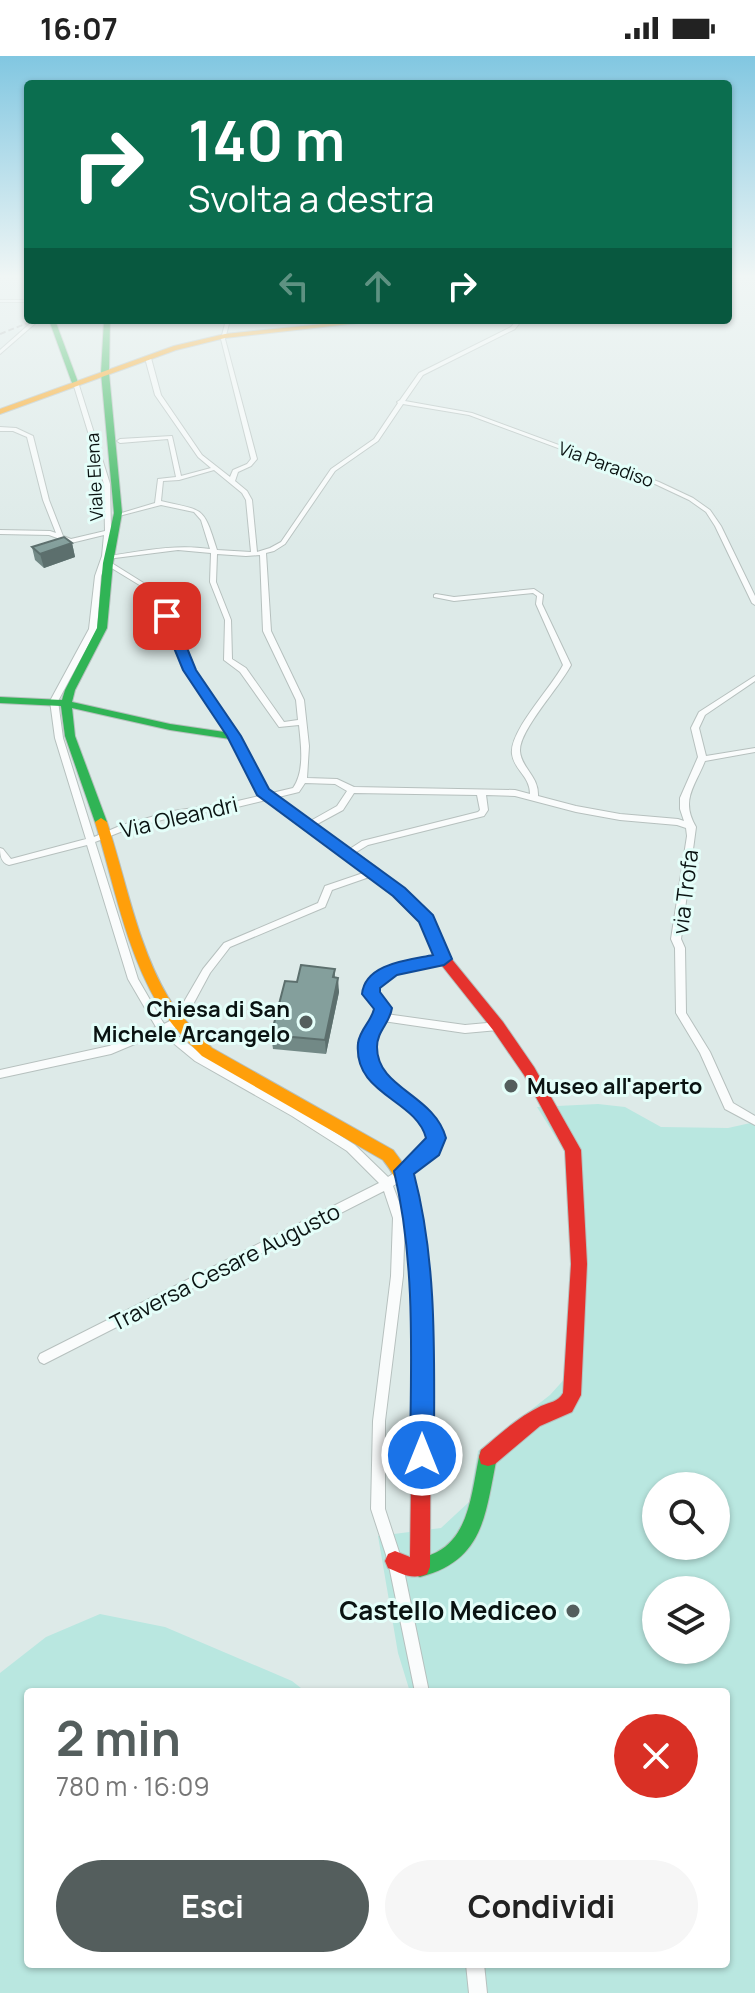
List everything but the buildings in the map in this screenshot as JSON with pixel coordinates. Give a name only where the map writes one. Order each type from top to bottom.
[{"type":"street","points":[[71,365],[76,383]]},
{"type":"street","name":"Viale Elena","points":[[105,365],[113,526]]},
{"type":"street","points":[[0,412],[127,365]]},
{"type":"street","points":[[150,365],[158,395],[186,435],[213,469],[245,492],[249,500],[267,631],[300,700],[303,780],[337,782],[352,790],[515,793],[576,809],[678,822],[692,827]]},
{"type":"street","points":[[230,365],[254,459],[249,465],[235,471],[232,481]]},
{"type":"street","points":[[108,560],[179,548],[214,552],[274,551],[283,543],[333,470],[376,440],[421,374],[432,365]]},
{"type":"street","name":"Viale Elena","points":[[76,383],[107,484],[113,526]]},
{"type":"street","name":"Via Paradiso","points":[[400,402],[470,414],[657,483],[691,499],[708,511],[718,526],[755,603]]},
{"type":"street","points":[[0,429],[14,429],[30,436],[46,500],[60,535]]},
{"type":"street","points":[[120,441],[186,435]]},
{"type":"street","points":[[170,437],[179,478]]},
{"type":"street","points":[[158,504],[160,480],[213,469]]},
{"type":"street","points":[[0,532],[60,535],[71,541],[113,526],[158,504],[196,511],[204,519],[214,552],[213,582],[228,620],[228,660],[243,670],[282,725],[303,722]]},
{"type":"street","points":[[60,703],[102,628],[113,526]]},
{"type":"street","points":[[113,526],[98,576],[93,629],[60,703],[59,738],[133,979],[162,1029],[199,1058],[351,1148],[387,1184],[399,1218],[397,1276],[379,1421],[378,1509],[395,1561],[421,1688]]},
{"type":"street","points":[[108,560],[148,588],[158,599],[190,670],[234,736],[263,792],[375,872],[427,919],[444,959],[498,1026],[529,1071],[573,1150],[579,1264],[572,1395],[566,1406],[550,1410],[517,1430],[488,1457],[476,1513],[463,1540],[446,1559],[420,1567],[408,1567],[395,1561]]},
{"type":"street","points":[[436,596],[454,599],[534,591],[540,595],[539,604],[567,665],[516,747],[516,757],[534,781],[534,797]]},
{"type":"street","points":[[692,827],[684,805],[691,778],[701,759],[695,737],[697,722],[709,709],[755,678]]},
{"type":"street","points":[[0,700],[60,703],[170,727],[234,736]]},
{"type":"street","points":[[60,703],[105,834],[146,973],[188,1036],[207,1052],[388,1155],[404,1171],[416,1220],[422,1335],[420,1567]]},
{"type":"street","points":[[701,759],[755,750]]},
{"type":"street","name":"Via Oleandri","points":[[0,851],[9,862],[91,841],[173,814],[296,790],[303,780]]},
{"type":"street","points":[[308,826],[340,808],[352,790]]},
{"type":"street","points":[[348,854],[365,843],[481,814],[484,810],[481,793]]},
{"type":"street","name":"via Trofa","points":[[692,827],[676,939],[680,948],[681,1013],[705,1052],[729,1106],[755,1121]]},
{"type":"street","points":[[0,1074],[111,1050],[178,1022],[206,971],[227,945],[322,905],[328,888],[375,872]]},
{"type":"street","points":[[444,959],[392,970],[379,978],[372,985],[371,994],[383,1008],[381,1017],[465,1029],[498,1026]]},
{"type":"street","name":"Traversa Cesare Augusto","points":[[44,1358],[387,1184],[432,1149],[436,1138],[424,1114],[382,1083],[371,1068],[367,1044],[370,1030],[381,1017]]},
{"type":"street","points":[[475,1968],[478,1993]]},
{"type":"green space","points":[[598,1104],[625,1107],[661,1127],[728,1128],[755,1122],[755,1993],[0,1993],[0,1673],[46,1637],[100,1614],[165,1627],[292,1681],[301,1688],[24,1688],[24,1968],[730,1968],[730,1688],[409,1688],[398,1653],[378,1536],[441,1528],[469,1502],[478,1451],[550,1395],[568,1375],[575,1250],[567,1210],[568,1157],[537,1107]]},
{"type":"traffic: fast","points":[[69,365],[76,383]]},
{"type":"traffic: fast","points":[[101,822],[70,736],[66,705],[70,690],[102,628],[108,563],[118,513],[105,365]]},
{"type":"traffic: fast","points":[[0,700],[54,701],[170,727],[234,736],[263,792],[375,872],[429,923]]},
{"type":"traffic: fast","points":[[420,1567],[444,1559],[464,1540],[476,1513],[488,1457]]},
{"type":"traffic: slow","points":[[0,412],[127,365]]},
{"type":"traffic: slow","points":[[101,822],[138,946],[164,1002],[183,1028],[207,1052],[388,1155],[404,1178],[413,1205],[418,1264]]},
{"type":"traffic: jam","points":[[429,923],[444,959],[498,1026],[529,1071],[573,1150],[579,1264],[572,1395],[566,1406],[534,1420],[488,1457]]},
{"type":"traffic: jam","points":[[395,1561],[408,1567],[420,1567],[422,1335],[418,1264]]},
{"type":"place","name":"Chiesa di San Michele Arcangelo","points":[[306,1022]]},
{"type":"place","name":"Museo all'aperto","points":[[511,1086]]},
{"type":"place","name":"Castello Mediceo","points":[[573,1611]]},
{"type":"route","points":[[167,616],[190,670],[234,736],[263,792],[399,892],[427,919],[444,959],[392,970],[372,985],[371,994],[383,1008],[381,1017],[370,1030],[367,1044],[371,1068],[382,1083],[424,1114],[436,1138],[432,1149],[404,1171],[416,1220],[422,1335],[422,1455]]}]
